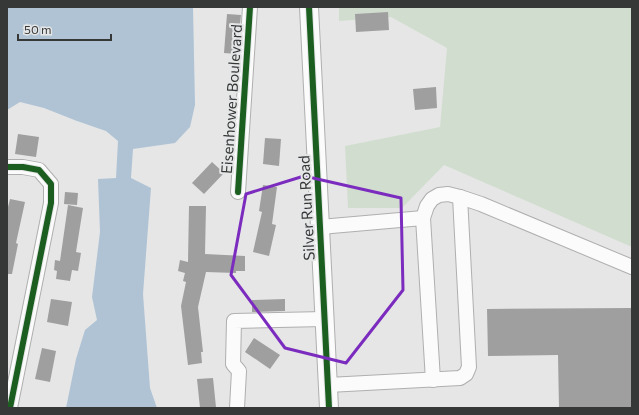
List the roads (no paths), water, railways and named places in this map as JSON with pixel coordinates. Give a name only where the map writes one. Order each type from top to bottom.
[{"type":"main road","name":"Silver Run Road","points":[[309,7],[329,408]]},
{"type":"street","name":"Eisenhower Boulevard","points":[[238,192],[250,7]]},
{"type":"street","points":[[7,167],[23,167],[39,170],[51,184],[51,203],[10,408]]},
{"type":"street","points":[[433,380],[423,218],[427,206],[432,198],[439,195],[448,194],[460,197],[505,214],[632,267]]},
{"type":"street","points":[[328,385],[460,378],[466,374],[469,367],[460,197]]},
{"type":"street","points":[[320,227],[423,218]]},
{"type":"street","points":[[237,408],[239,372],[233,364],[234,321],[325,319]]},
{"type":"water","points":[[7,7],[193,7],[195,105],[190,127],[175,143],[133,149],[131,178],[151,188],[143,294],[150,388],[157,408],[66,408],[76,359],[85,330],[97,320],[92,297],[100,232],[98,179],[116,178],[118,141],[106,131],[44,108],[20,102],[7,110]]}]
